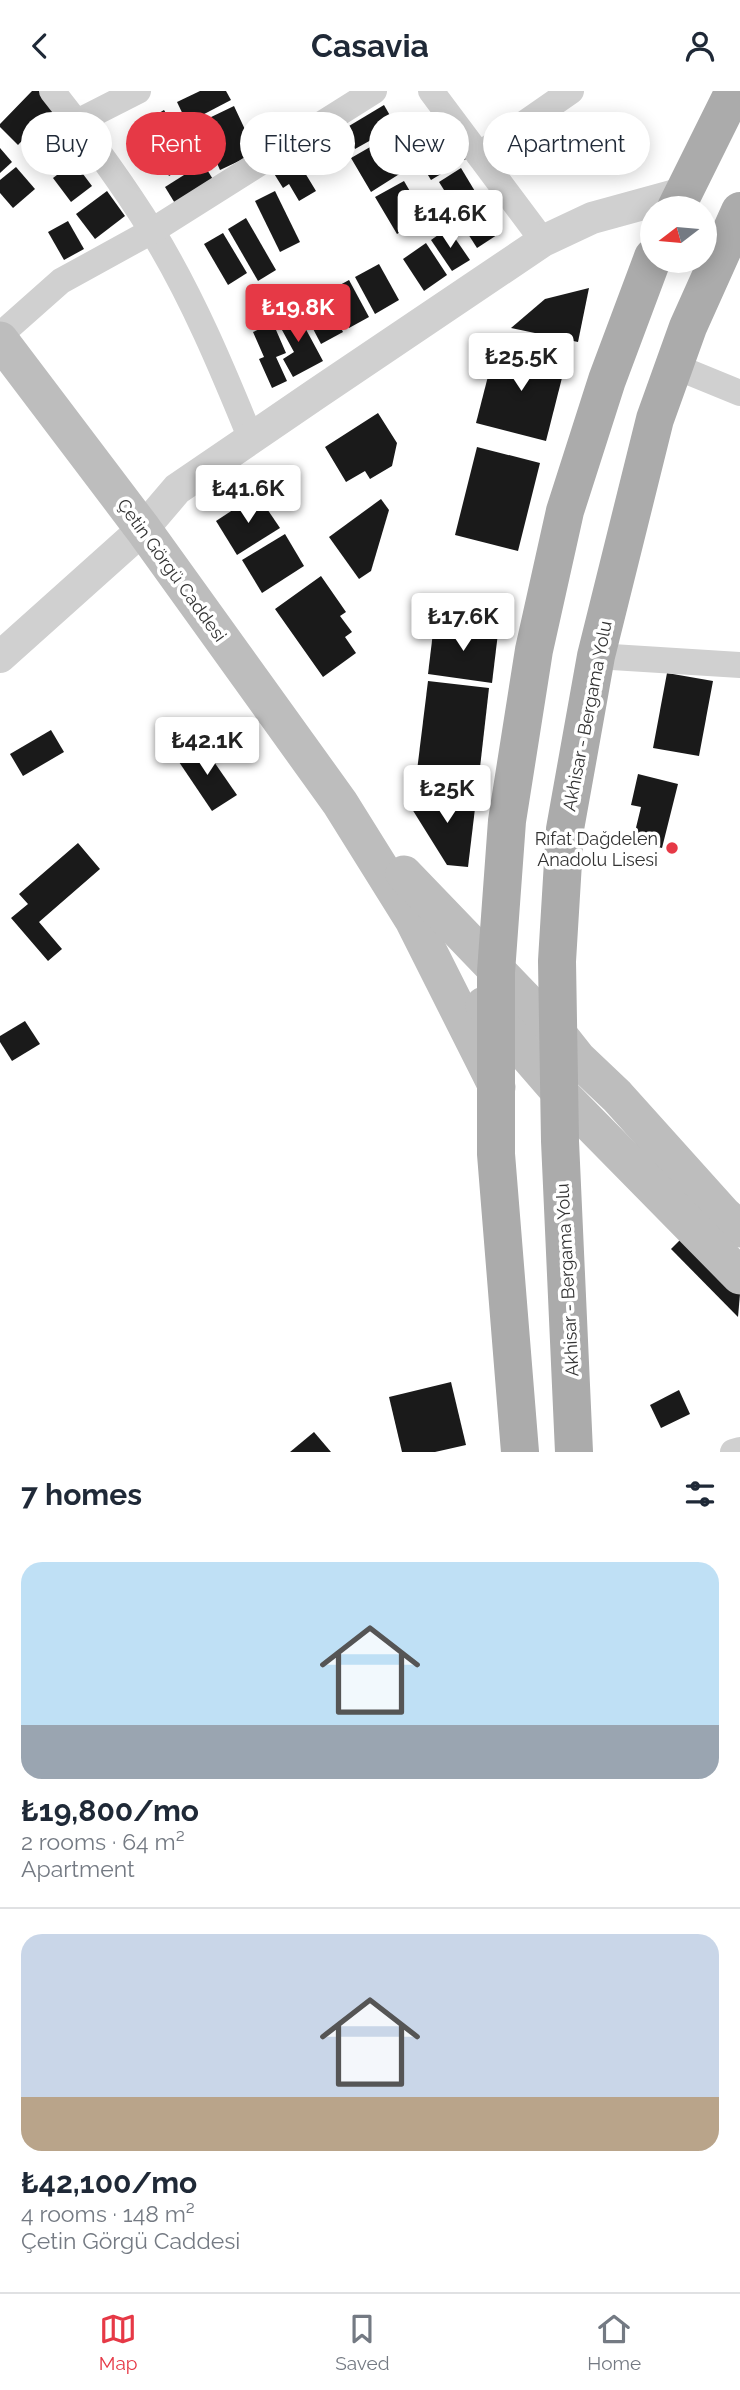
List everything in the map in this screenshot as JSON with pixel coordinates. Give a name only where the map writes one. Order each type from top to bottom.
[{"type":"main road","points":[[682,196],[724,97]]},
{"type":"main road","name":"Akhisar - Bergama Yolu","points":[[575,1452],[560,1141],[558,961],[565,829],[596,656],[655,419],[688,327],[740,211]]},
{"type":"main road","points":[[520,1452],[496,1154],[496,972],[507,821],[534,650],[565,511],[607,380],[647,273]]},
{"type":"main road","name":"Çetin Görgü Caddesi","points":[[0,337],[144,529],[340,803],[423,913]]},
{"type":"main road","points":[[423,913],[495,915],[501,904]]},
{"type":"main road","points":[[423,913],[496,972],[559,1034],[578,1059],[617,1096],[716,1207],[740,1229]]},
{"type":"main road","points":[[423,913],[496,1019],[561,1094],[740,1276]]},
{"type":"main road","points":[[423,913],[497,1087]]},
{"type":"street","points":[[52,91],[69,112]]},
{"type":"street","points":[[97,112],[138,91]]},
{"type":"street","points":[[0,337],[61,281],[152,231],[374,91]]},
{"type":"street","points":[[431,91],[543,241]]},
{"type":"street","points":[[479,155],[571,91]]},
{"type":"street","points":[[112,173],[152,231],[181,283],[250,439]]},
{"type":"street","points":[[0,657],[144,529],[177,489],[543,241],[592,218],[640,209]]},
{"type":"street","points":[[674,366],[740,393]]},
{"type":"street","points":[[596,656],[740,665]]},
{"type":"street","points":[[733,1452],[740,1450]]},
{"type":"building","points":[[32,91],[42,91],[63,112],[21,112],[21,142],[18,145],[0,124]]},
{"type":"building","points":[[200,91],[226,91],[231,100],[208,112],[182,112],[177,102]]},
{"type":"building","points":[[384,105],[388,112],[372,112]]},
{"type":"building","points":[[234,106],[240,119],[240,161],[226,167],[226,112],[222,112]]},
{"type":"building","points":[[369,114],[369,141],[355,149],[355,122]]},
{"type":"building","points":[[0,148],[12,162],[0,173]]},
{"type":"building","points":[[369,148],[369,175],[398,175],[371,192],[355,165],[355,156]]},
{"type":"building","points":[[16,167],[35,189],[13,208],[0,193],[0,180]]},
{"type":"building","points":[[57,175],[84,175],[92,186],[71,202],[53,178]]},
{"type":"building","points":[[184,175],[210,175],[214,181],[176,205],[165,187]]},
{"type":"building","points":[[275,175],[306,175],[316,191],[299,201],[289,184],[283,188]]},
{"type":"building","points":[[450,175],[465,175],[476,193],[454,206],[439,182]]},
{"type":"building","points":[[404,181],[425,217],[397,234],[375,197]]},
{"type":"building","points":[[107,191],[125,216],[95,239],[76,214]]},
{"type":"building","points":[[275,191],[300,242],[280,252],[255,201]]},
{"type":"building","points":[[479,200],[500,233],[477,248],[456,215]]},
{"type":"building","points":[[246,218],[276,270],[258,281],[228,229]]},
{"type":"building","points":[[68,221],[84,249],[64,260],[48,232]]},
{"type":"building","points":[[448,228],[470,260],[452,271],[431,240]]},
{"type":"building","points":[[223,233],[247,273],[228,285],[204,244]]},
{"type":"building","points":[[426,243],[447,275],[424,291],[403,259]]},
{"type":"building","points":[[379,264],[399,300],[375,314],[355,277]]},
{"type":"building","points":[[349,280],[369,317],[349,328],[329,291]]},
{"type":"building","points":[[589,288],[578,342],[511,328],[545,299]]},
{"type":"building","points":[[323,294],[343,332],[321,344],[301,306]]},
{"type":"building","points":[[295,309],[323,361],[293,377],[283,359],[294,352],[276,319]]},
{"type":"building","points":[[273,323],[286,353],[276,357],[287,381],[272,388],[259,359],[264,357],[253,332]]},
{"type":"building","points":[[496,345],[566,362],[546,441],[476,423]]},
{"type":"building","points":[[378,413],[397,443],[392,466],[370,479],[365,471],[346,482],[325,447]]},
{"type":"building","points":[[477,447],[540,463],[518,551],[455,535]]},
{"type":"building","points":[[257,494],[280,528],[237,555],[216,521]]},
{"type":"building","points":[[381,499],[389,510],[371,571],[359,579],[329,537]]},
{"type":"building","points":[[285,534],[304,566],[262,593],[242,560]]},
{"type":"building","points":[[321,576],[346,612],[340,616],[352,632],[345,637],[356,653],[323,677],[275,609]]},
{"type":"building","points":[[434,624],[498,633],[492,683],[428,674]]},
{"type":"building","points":[[667,673],[713,681],[699,756],[653,748]]},
{"type":"building","points":[[428,681],[489,688],[477,794],[415,787]]},
{"type":"building","points":[[51,730],[64,752],[23,776],[10,754]]},
{"type":"building","points":[[201,743],[237,795],[212,811],[177,759]]},
{"type":"building","points":[[638,774],[678,784],[662,848],[633,840],[641,807],[631,805]]},
{"type":"building","points":[[414,792],[476,800],[468,867],[447,865],[412,809]]},
{"type":"building","points":[[78,843],[100,869],[39,922],[62,949],[48,961],[11,918],[28,904],[19,894]]},
{"type":"building","points":[[25,1021],[40,1044],[12,1061],[0,1042],[0,1036]]},
{"type":"building","points":[[684,1236],[740,1294],[738,1317],[671,1249]]},
{"type":"building","points":[[451,1382],[466,1445],[435,1452],[402,1452],[389,1397]]},
{"type":"building","points":[[679,1390],[690,1414],[661,1428],[650,1405]]},
{"type":"building","points":[[314,1432],[331,1452],[290,1452]]},
{"type":"place","name":"Rıfat Dağdelen Anadolu Lisesi","points":[[672,848]]}]
